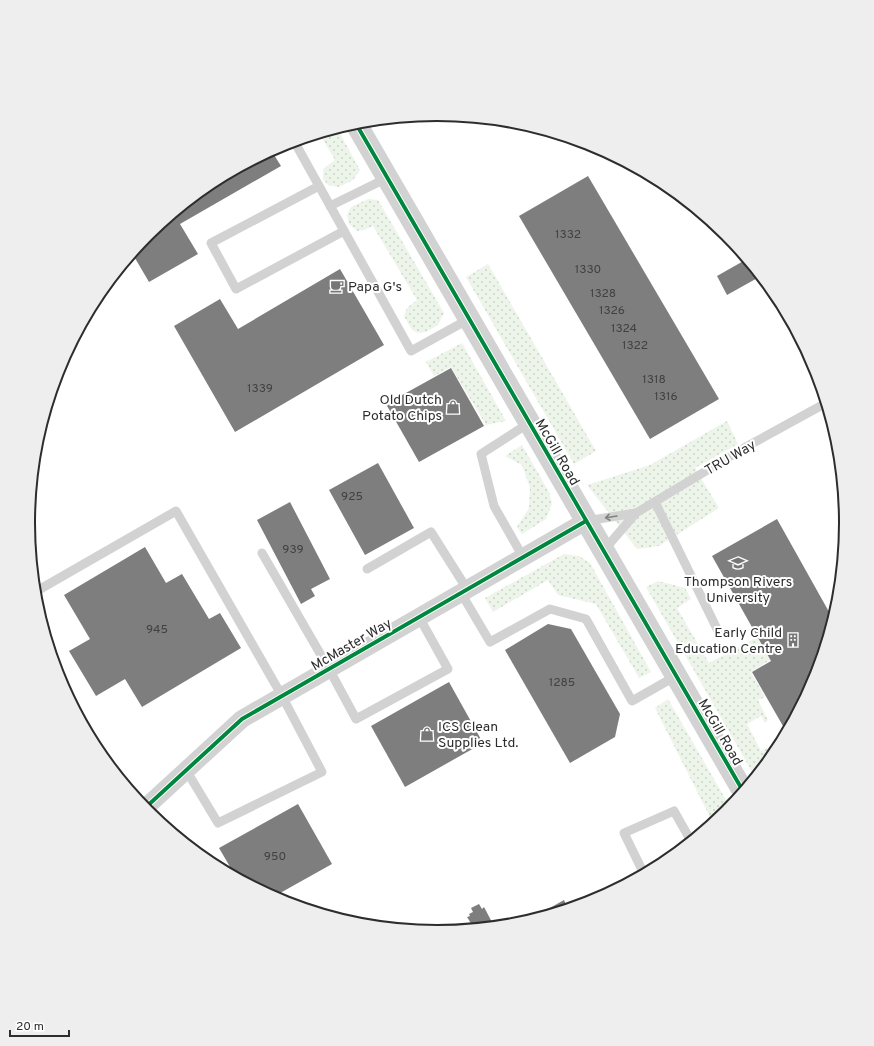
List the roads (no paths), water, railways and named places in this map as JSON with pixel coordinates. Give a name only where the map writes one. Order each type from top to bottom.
[{"type":"street","name":"McGill Road","points":[[359,129],[740,786]]},
{"type":"street","name":"McMaster Way","points":[[150,804],[242,719],[586,521]]},
{"type":"lane","points":[[297,146],[411,351],[468,319]]},
{"type":"lane","points":[[330,206],[387,178]]},
{"type":"lane","points":[[319,186],[212,243],[236,288],[344,231]]},
{"type":"lane","name":"TRU Way","points":[[636,513],[744,448],[821,406]]},
{"type":"lane","points":[[523,557],[494,506],[481,454],[529,424]]},
{"type":"lane","points":[[655,502],[719,633]]},
{"type":"lane","points":[[41,589],[176,511],[282,696],[322,772],[218,823],[186,770]]},
{"type":"lane","points":[[586,521],[636,513]]},
{"type":"lane","points":[[604,552],[636,513]]},
{"type":"lane","points":[[367,569],[431,532],[490,642],[550,609],[586,620],[632,701],[676,676]]},
{"type":"lane","points":[[262,554],[329,669],[356,719],[448,669],[420,617]]},
{"type":"lane","points":[[641,869],[624,833],[674,810],[689,836]]},
{"type":"place","name":"Papa G's","points":[[337,286]]},
{"type":"place","name":"Old Dutch Potato Chips","points":[[453,407]]},
{"type":"place","name":"Thompson Rivers University","points":[[738,563]]},
{"type":"place","name":"Early Child Education Centre","points":[[793,640]]},
{"type":"place","name":"ICS Clean Supplies Ltd.","points":[[427,734]]}]
